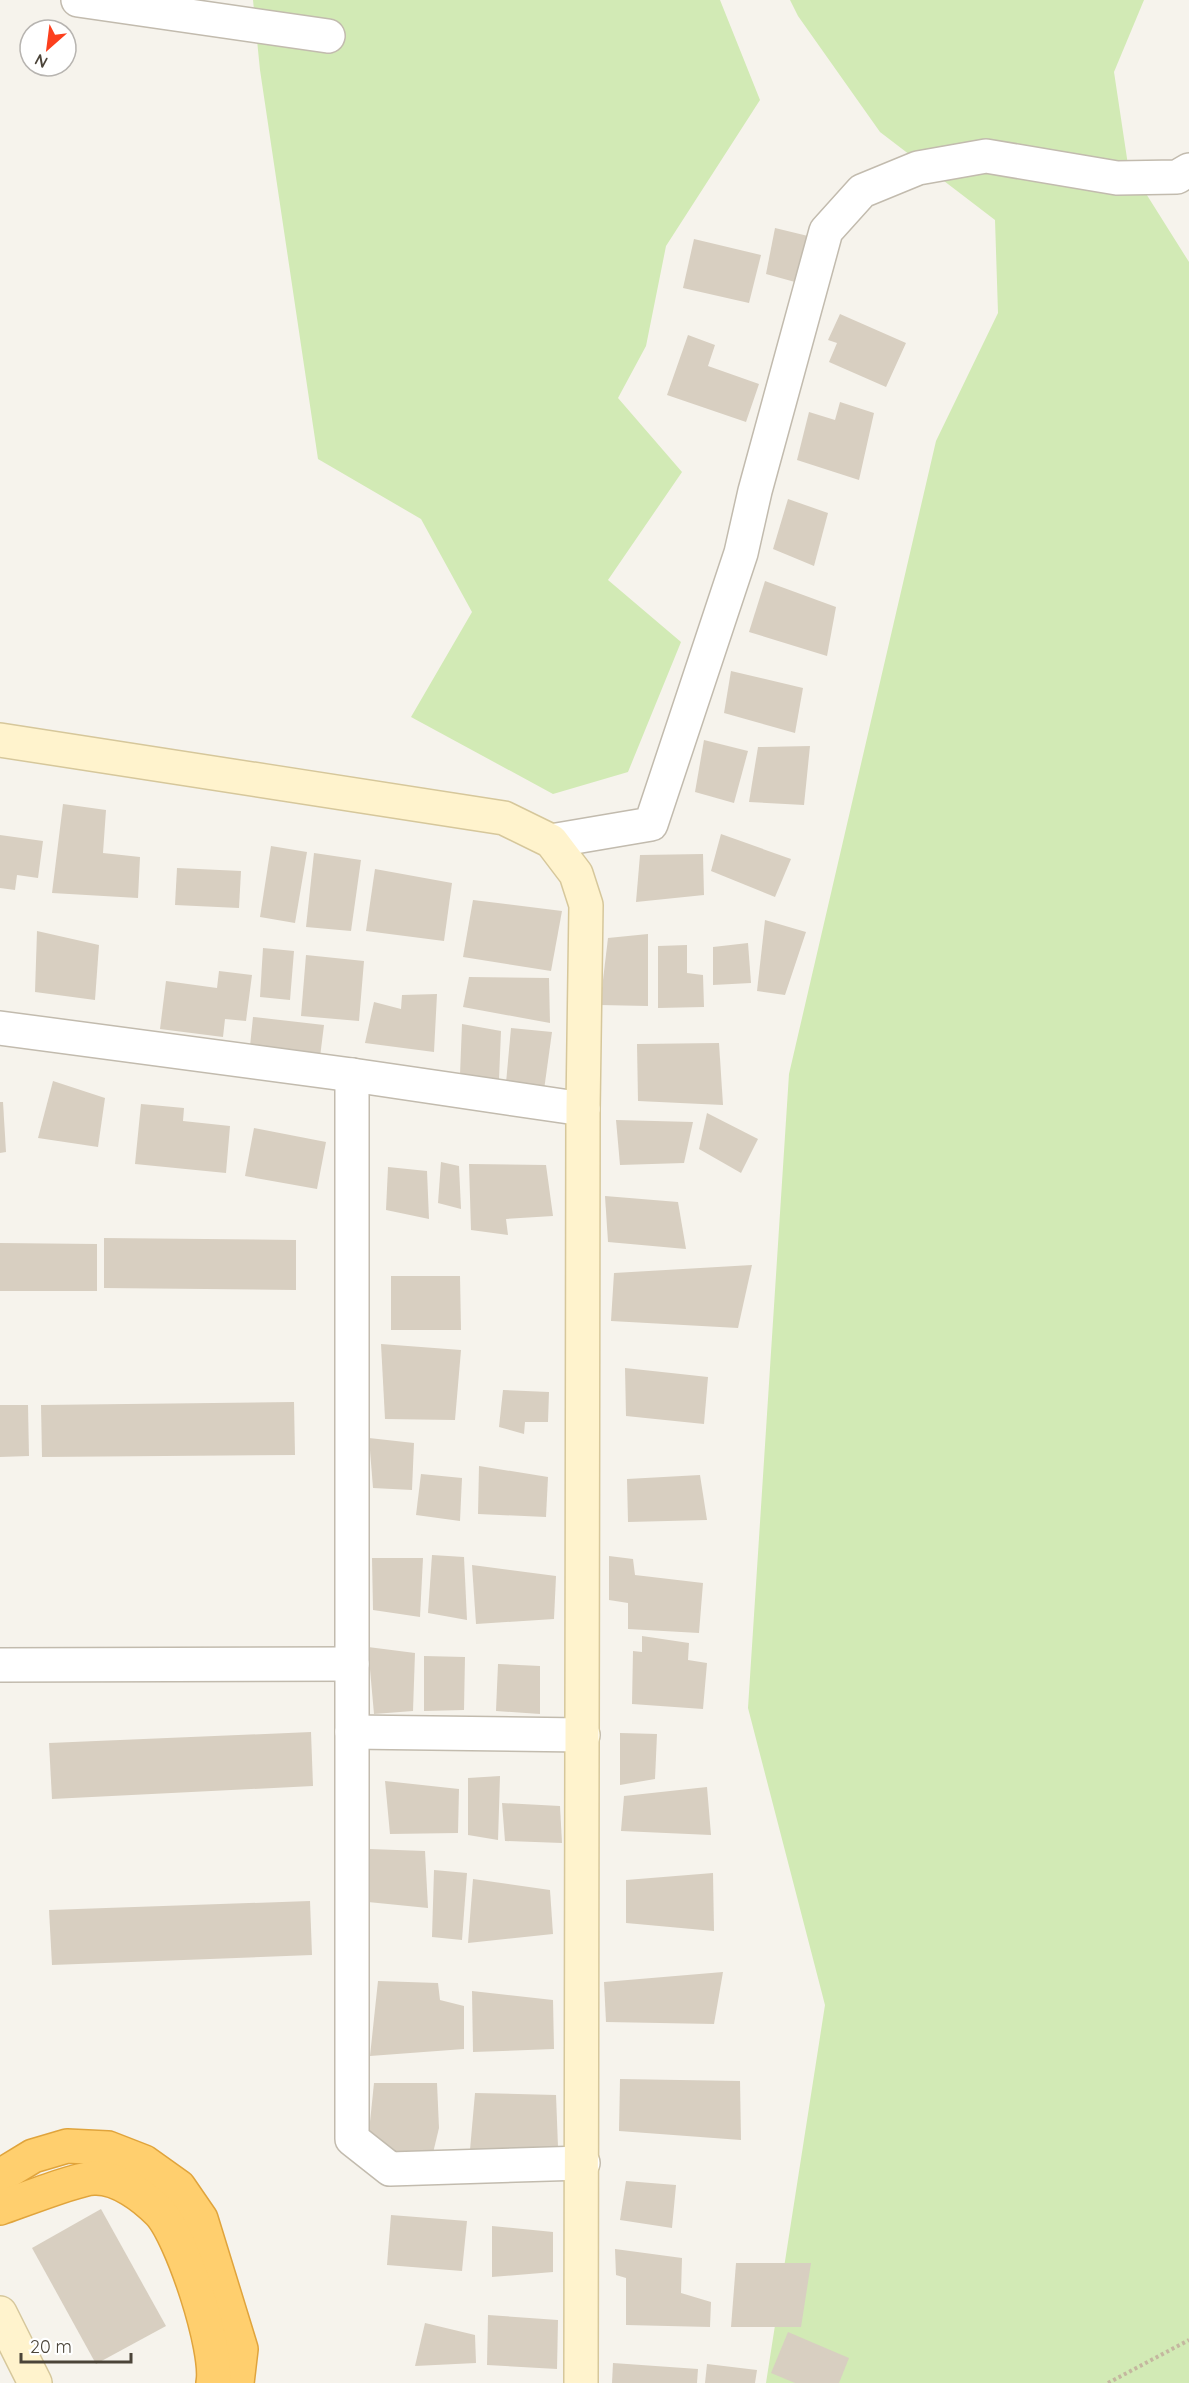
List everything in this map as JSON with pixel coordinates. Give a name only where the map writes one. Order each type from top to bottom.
[{"type":"highway","points":[[0,2176],[33,2156],[67,2146],[108,2148],[144,2162],[179,2187],[201,2219],[241,2349],[237,2383]]},
{"type":"highway","points":[[0,2208],[95,2178],[128,2187],[160,2213],[180,2246],[209,2337],[213,2383]]},
{"type":"street","points":[[85,0],[328,36]]},
{"type":"street","points":[[551,841],[651,824],[741,553],[755,491],[826,231],[862,192],[918,168],[986,156],[1118,178],[1177,177],[1189,170]]},
{"type":"street","points":[[0,740],[504,818],[551,841],[576,874],[586,905],[583,1108],[581,2383]]},
{"type":"street","points":[[0,1028],[583,1108]]},
{"type":"street","points":[[352,1075],[352,2139],[390,2169],[583,2163]]},
{"type":"street","points":[[0,1665],[352,1664]]},
{"type":"street","points":[[352,1732],[583,1735]]},
{"type":"street","points":[[0,2313],[35,2383]]},
{"type":"path","points":[[1108,2383],[1189,2340]]},
{"type":"green space","points":[[253,0],[720,0],[760,100],[666,246],[646,346],[618,398],[682,472],[608,580],[681,642],[628,772],[553,794],[411,717],[472,612],[421,519],[318,459],[260,70]]},
{"type":"green space","points":[[790,0],[1144,0],[1114,72],[1128,165],[1189,262],[1189,2383],[766,2383],[825,2005],[748,1708],[789,1074],[936,441],[998,313],[995,220],[880,132],[798,16]]},
{"type":"building","points":[[775,228],[808,236],[795,282],[766,274]]},
{"type":"building","points":[[694,239],[761,255],[749,303],[683,288]]},
{"type":"building","points":[[840,314],[906,343],[886,387],[829,362],[837,343],[828,340]]},
{"type":"building","points":[[688,335],[715,345],[708,366],[759,384],[746,422],[667,395]]},
{"type":"building","points":[[840,402],[874,413],[859,480],[797,460],[809,412],[835,420]]},
{"type":"building","points":[[788,499],[828,513],[814,566],[773,549]]},
{"type":"building","points":[[765,581],[836,607],[827,656],[749,632]]},
{"type":"building","points":[[731,671],[803,688],[795,733],[724,713]]},
{"type":"building","points":[[704,740],[748,751],[734,803],[695,792]]},
{"type":"building","points":[[810,746],[804,805],[749,802],[758,747]]},
{"type":"building","points":[[63,804],[106,810],[103,853],[140,857],[138,898],[52,893]]},
{"type":"building","points":[[721,834],[791,859],[775,897],[711,871]]},
{"type":"building","points":[[0,835],[43,841],[38,878],[17,875],[15,890],[0,888]]},
{"type":"building","points":[[271,846],[307,852],[295,923],[260,917]]},
{"type":"building","points":[[314,853],[361,860],[351,931],[306,927]]},
{"type":"building","points":[[703,854],[704,895],[636,902],[640,855]]},
{"type":"building","points":[[177,868],[241,871],[239,908],[175,905]]},
{"type":"building","points":[[375,869],[452,883],[444,941],[366,931]]},
{"type":"building","points":[[473,900],[562,911],[551,971],[463,957]]},
{"type":"building","points":[[765,920],[806,932],[785,995],[757,991]]},
{"type":"building","points":[[37,931],[99,945],[95,1000],[35,992]]},
{"type":"building","points":[[648,934],[648,1006],[600,1005],[608,938]]},
{"type":"building","points":[[748,943],[751,983],[713,985],[713,947]]},
{"type":"building","points":[[687,945],[687,973],[703,975],[704,1007],[658,1008],[658,946]]},
{"type":"building","points":[[263,948],[294,951],[290,1000],[260,997]]},
{"type":"building","points":[[306,955],[364,961],[359,1021],[301,1016]]},
{"type":"building","points":[[219,971],[252,975],[246,1021],[225,1019],[223,1037],[160,1029],[166,981],[217,988]]},
{"type":"building","points":[[469,977],[549,978],[550,1023],[463,1007]]},
{"type":"building","points":[[437,994],[434,1052],[365,1043],[374,1002],[401,1009],[402,995]]},
{"type":"building","points":[[253,1017],[324,1025],[319,1065],[249,1056]]},
{"type":"building","points":[[462,1024],[501,1031],[499,1079],[460,1075]]},
{"type":"building","points":[[511,1028],[552,1032],[544,1090],[506,1083]]},
{"type":"building","points":[[719,1043],[723,1105],[638,1101],[637,1044]]},
{"type":"building","points":[[53,1081],[105,1098],[98,1147],[38,1138]]},
{"type":"building","points":[[0,1102],[3,1102],[6,1152],[0,1153]]},
{"type":"building","points":[[141,1104],[184,1108],[183,1121],[230,1126],[226,1173],[135,1164]]},
{"type":"building","points":[[707,1113],[758,1139],[741,1173],[699,1149]]},
{"type":"building","points":[[616,1120],[693,1122],[684,1163],[620,1165]]},
{"type":"building","points":[[254,1128],[326,1142],[317,1189],[245,1176]]},
{"type":"building","points":[[441,1162],[459,1166],[461,1209],[438,1203]]},
{"type":"building","points":[[469,1164],[546,1165],[553,1216],[506,1219],[508,1235],[471,1230]]},
{"type":"building","points":[[388,1167],[427,1171],[429,1219],[386,1210]]},
{"type":"building","points":[[605,1196],[678,1202],[686,1249],[608,1242]]},
{"type":"building","points":[[104,1238],[296,1240],[296,1290],[104,1288]]},
{"type":"building","points":[[0,1243],[97,1244],[97,1291],[0,1291]]},
{"type":"building","points":[[752,1265],[738,1328],[611,1321],[614,1273]]},
{"type":"building","points":[[391,1276],[460,1276],[461,1330],[391,1330]]},
{"type":"building","points":[[381,1344],[461,1350],[455,1420],[385,1419]]},
{"type":"building","points":[[625,1368],[708,1377],[704,1424],[626,1416]]},
{"type":"building","points":[[503,1390],[549,1392],[548,1422],[525,1422],[524,1434],[499,1427]]},
{"type":"building","points":[[294,1402],[295,1455],[42,1457],[41,1405]]},
{"type":"building","points":[[0,1405],[28,1405],[29,1456],[0,1457]]},
{"type":"building","points":[[369,1438],[414,1443],[412,1490],[373,1488]]},
{"type":"building","points":[[479,1466],[548,1477],[546,1517],[478,1514]]},
{"type":"building","points":[[421,1474],[462,1478],[460,1521],[416,1515]]},
{"type":"building","points":[[700,1475],[707,1520],[628,1522],[627,1479]]},
{"type":"building","points":[[432,1555],[464,1557],[467,1620],[428,1613]]},
{"type":"building","points":[[609,1556],[633,1559],[635,1575],[703,1583],[699,1633],[628,1629],[628,1603],[609,1600]]},
{"type":"building","points":[[372,1558],[423,1558],[420,1617],[373,1610]]},
{"type":"building","points":[[472,1565],[556,1576],[554,1619],[476,1624]]},
{"type":"building","points":[[642,1636],[689,1643],[688,1660],[707,1663],[703,1709],[632,1704],[633,1651],[642,1652]]},
{"type":"building","points":[[368,1647],[415,1653],[413,1711],[374,1714]]},
{"type":"building","points":[[424,1656],[465,1657],[464,1710],[424,1711]]},
{"type":"building","points":[[498,1664],[540,1666],[540,1714],[496,1711]]},
{"type":"building","points":[[311,1732],[313,1786],[52,1799],[49,1743]]},
{"type":"building","points":[[620,1733],[657,1734],[655,1779],[620,1785]]},
{"type":"building","points":[[500,1776],[498,1840],[468,1835],[468,1778]]},
{"type":"building","points":[[385,1781],[459,1789],[458,1833],[390,1834]]},
{"type":"building","points":[[707,1787],[711,1835],[621,1831],[624,1796]]},
{"type":"building","points":[[502,1803],[560,1806],[562,1843],[505,1841]]},
{"type":"building","points":[[369,1849],[425,1851],[428,1908],[368,1902]]},
{"type":"building","points":[[434,1870],[467,1873],[462,1940],[432,1937]]},
{"type":"building","points":[[713,1873],[714,1931],[626,1923],[626,1880]]},
{"type":"building","points":[[473,1879],[550,1890],[553,1934],[468,1943]]},
{"type":"building","points":[[310,1901],[312,1955],[52,1965],[49,1910]]},
{"type":"building","points":[[723,1972],[714,2024],[606,2022],[604,1982]]},
{"type":"building","points":[[378,1981],[438,1983],[440,2000],[464,2006],[464,2049],[370,2056]]},
{"type":"building","points":[[472,1991],[553,2000],[554,2049],[473,2052]]},
{"type":"building","points":[[620,2079],[740,2081],[741,2140],[619,2131]]},
{"type":"building","points":[[374,2083],[437,2083],[439,2128],[433,2153],[367,2151]]},
{"type":"building","points":[[475,2093],[556,2095],[558,2147],[470,2150]]},
{"type":"building","points":[[626,2181],[676,2185],[672,2228],[620,2220]]},
{"type":"building","points":[[101,2209],[166,2326],[96,2364],[32,2248]]},
{"type":"building","points":[[391,2215],[467,2221],[462,2271],[387,2265]]},
{"type":"building","points":[[492,2226],[553,2232],[553,2272],[492,2277]]},
{"type":"building","points":[[615,2249],[682,2258],[681,2293],[711,2302],[710,2327],[626,2325],[626,2278],[616,2275]]},
{"type":"building","points":[[736,2263],[811,2263],[801,2327],[731,2327]]},
{"type":"building","points":[[488,2315],[558,2320],[557,2369],[487,2365]]},
{"type":"building","points":[[425,2323],[475,2335],[476,2363],[415,2366]]},
{"type":"building","points":[[788,2332],[849,2358],[839,2383],[795,2383],[771,2373]]},
{"type":"building","points":[[613,2363],[698,2369],[697,2383],[612,2383]]},
{"type":"building","points":[[707,2364],[757,2370],[755,2383],[705,2383]]}]
